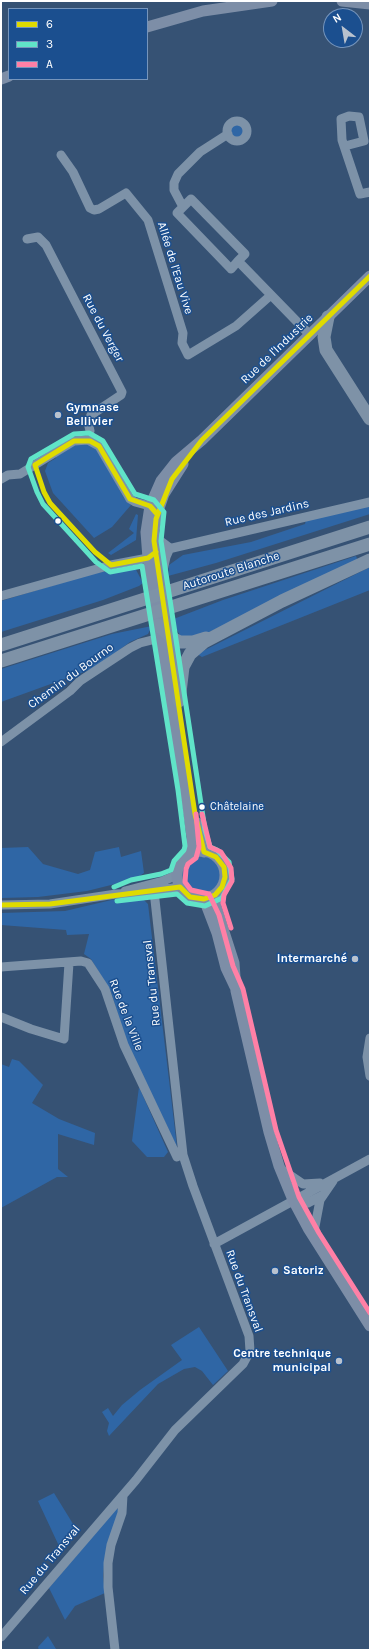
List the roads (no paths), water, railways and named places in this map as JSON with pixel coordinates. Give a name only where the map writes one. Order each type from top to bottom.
[{"type":"highway","points":[[328,316],[324,337],[326,350],[370,419]]},
{"type":"highway","name":"Autoroute Blanche","points":[[1,645],[147,599],[163,588],[370,527]]},
{"type":"highway","name":"Autoroute Blanche","points":[[1,661],[370,544]]},
{"type":"highway","points":[[162,633],[183,642],[194,642],[211,637],[370,560]]},
{"type":"highway","points":[[179,701],[182,670],[186,661],[193,651],[211,637]]},
{"type":"main road","points":[[148,27],[203,11],[272,1]]},
{"type":"main road","points":[[342,1],[370,4]]},
{"type":"main road","name":"Rue de l'Industrie","points":[[190,854],[192,841],[190,822],[146,532],[150,508],[202,440],[370,276]]},
{"type":"main road","name":"Rue de l'Industrie","points":[[150,508],[154,536],[150,554],[163,588],[162,633],[179,701],[195,814],[204,852]]},
{"type":"main road","points":[[217,893],[204,899],[190,897],[180,887],[177,875],[180,864],[190,854],[204,852],[216,857],[224,867],[225,880],[217,893],[216,907],[234,963],[236,991],[269,1132],[281,1169],[293,1200],[313,1237],[370,1326]]},
{"type":"main road","points":[[204,899],[215,927],[226,968],[236,991]]},
{"type":"street","points":[[183,207],[174,190],[174,183],[178,174],[200,152],[228,134]]},
{"type":"street","points":[[345,146],[360,194],[370,192]]},
{"type":"street","name":"Allée de l'Eau Vive","points":[[61,155],[73,172],[90,208],[94,210],[99,209],[126,193],[148,220],[183,333],[182,344],[188,355],[236,326],[271,295]]},
{"type":"street","points":[[191,199],[245,254],[238,261],[231,269],[177,213],[191,199]]},
{"type":"street","name":"Rue du Verger","points":[[27,239],[38,237],[46,246],[122,392],[121,395],[91,415],[88,422],[90,431]]},
{"type":"street","points":[[238,261],[310,334]]},
{"type":"street","points":[[1,479],[8,475],[18,475],[90,431],[129,497],[150,508]]},
{"type":"street","points":[[74,441],[88,440],[98,446]]},
{"type":"street","name":"Rue des Jardins","points":[[1,596],[170,548],[370,502]]},
{"type":"street","points":[[154,536],[170,548],[165,561],[163,588]]},
{"type":"street","name":"Chemin du Bourno","points":[[1,742],[70,691],[80,681],[130,648],[162,633]]},
{"type":"street","points":[[116,894],[177,875]]},
{"type":"street","points":[[1,905],[61,903],[116,894],[180,887]]},
{"type":"street","name":"Rue du Transval","points":[[1,1637],[123,1495],[176,1430],[243,1364],[249,1354],[249,1336],[192,1186],[183,1155],[154,891]]},
{"type":"street","name":"Rue de la Ville","points":[[1,967],[84,961],[88,963],[105,989],[124,1045],[177,1157]]},
{"type":"street","points":[[1,1017],[31,1029],[64,1039],[69,963]]},
{"type":"street","points":[[370,1038],[367,1057],[370,1076]]},
{"type":"street","points":[[214,1244],[370,1159]]},
{"type":"street","points":[[281,1169],[303,1184],[311,1185],[334,1178]]},
{"type":"street","points":[[313,1237],[317,1210],[322,1195],[334,1178]]},
{"type":"street","points":[[293,1200],[308,1202],[322,1195]]},
{"type":"street","points":[[115,1650],[108,1587],[108,1563],[111,1545],[122,1513],[123,1495]]},
{"type":"place","name":"Gymnase Bellivier","points":[[58,415]]},
{"type":"place","name":"Châtelaine","points":[[202,807]]},
{"type":"place","name":"Intermarché","points":[[355,959]]},
{"type":"place","name":"Satoriz","points":[[275,1271]]},
{"type":"place","name":"Centre technique municipal","points":[[339,1361]]}]
